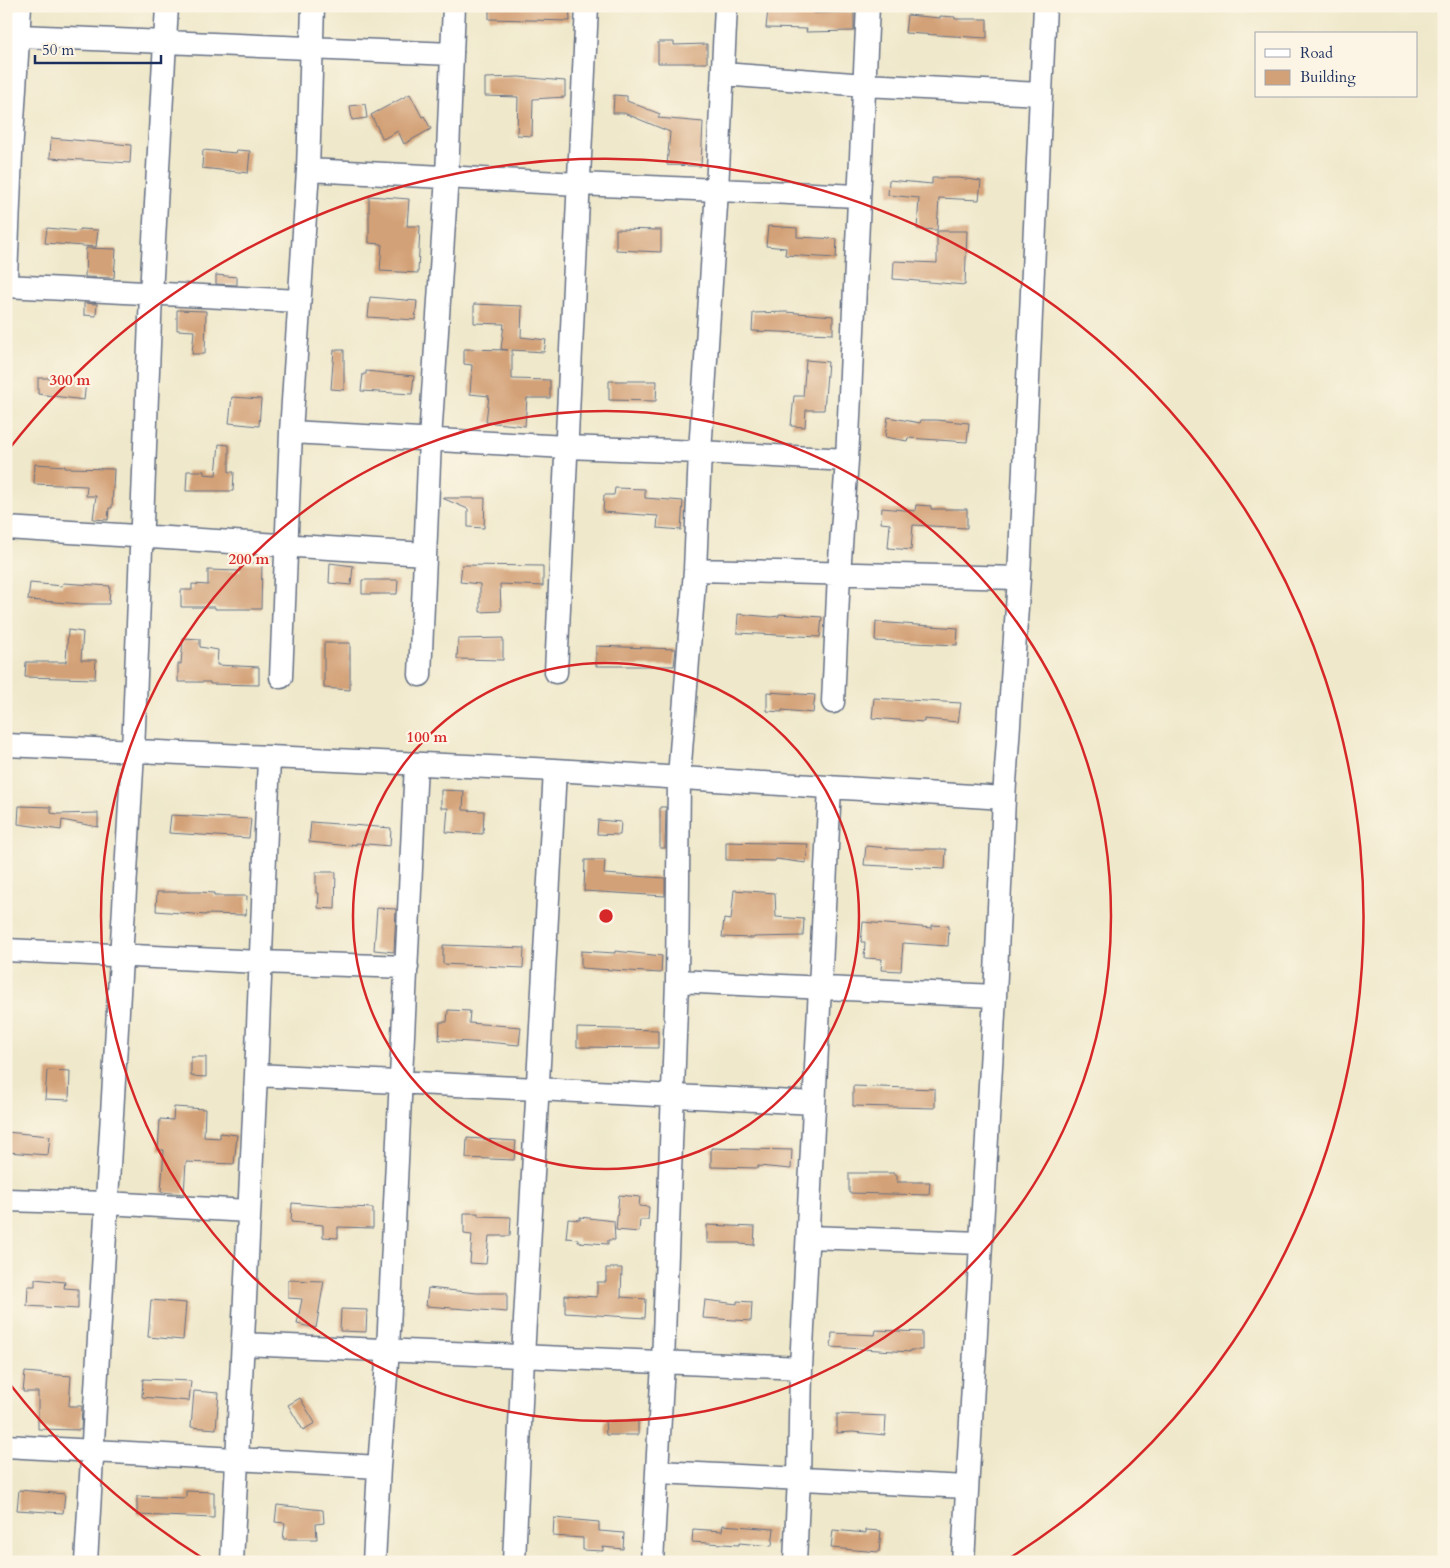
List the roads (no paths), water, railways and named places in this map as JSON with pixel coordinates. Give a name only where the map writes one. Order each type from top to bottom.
[{"type":"street","points":[[6,278],[9,154],[20,6]]},
{"type":"street","points":[[86,1562],[133,752],[151,294],[167,6]]},
{"type":"street","points":[[281,677],[288,544],[291,432],[308,170],[313,6]]},
{"type":"street","points":[[420,675],[430,440],[447,176],[454,6]]},
{"type":"street","points":[[556,672],[587,6]]},
{"type":"street","points":[[652,1562],[658,1472],[677,981],[679,777],[695,570],[726,6]]},
{"type":"street","points":[[833,702],[838,574],[847,460],[868,6]]},
{"type":"street","points":[[963,1562],[995,996],[1004,798],[1019,578],[1045,6]]},
{"type":"street","points":[[19,36],[452,54]]},
{"type":"street","points":[[722,74],[865,85],[1041,94]]},
{"type":"street","points":[[308,170],[858,196]]},
{"type":"street","points":[[6,286],[299,301]]},
{"type":"street","points":[[291,432],[847,460]]},
{"type":"street","points":[[6,528],[425,554]]},
{"type":"street","points":[[695,570],[1019,578]]},
{"type":"street","points":[[6,745],[555,770],[1004,798]]},
{"type":"street","points":[[232,1562],[256,1075],[269,758]]},
{"type":"street","points":[[374,1562],[378,1467],[388,1349],[402,1083],[416,764]]},
{"type":"street","points":[[514,1562],[523,1357],[555,770]]},
{"type":"street","points":[[795,1562],[801,1368],[830,787]]},
{"type":"street","points":[[6,950],[407,967]]},
{"type":"street","points":[[677,981],[995,996]]},
{"type":"street","points":[[256,1075],[814,1103]]},
{"type":"street","points":[[6,1200],[106,1203],[248,1212]]},
{"type":"street","points":[[808,1237],[981,1243]]},
{"type":"street","points":[[243,1344],[801,1368]]},
{"type":"street","points":[[6,1446],[378,1467]]},
{"type":"street","points":[[658,1472],[967,1487]]}]
